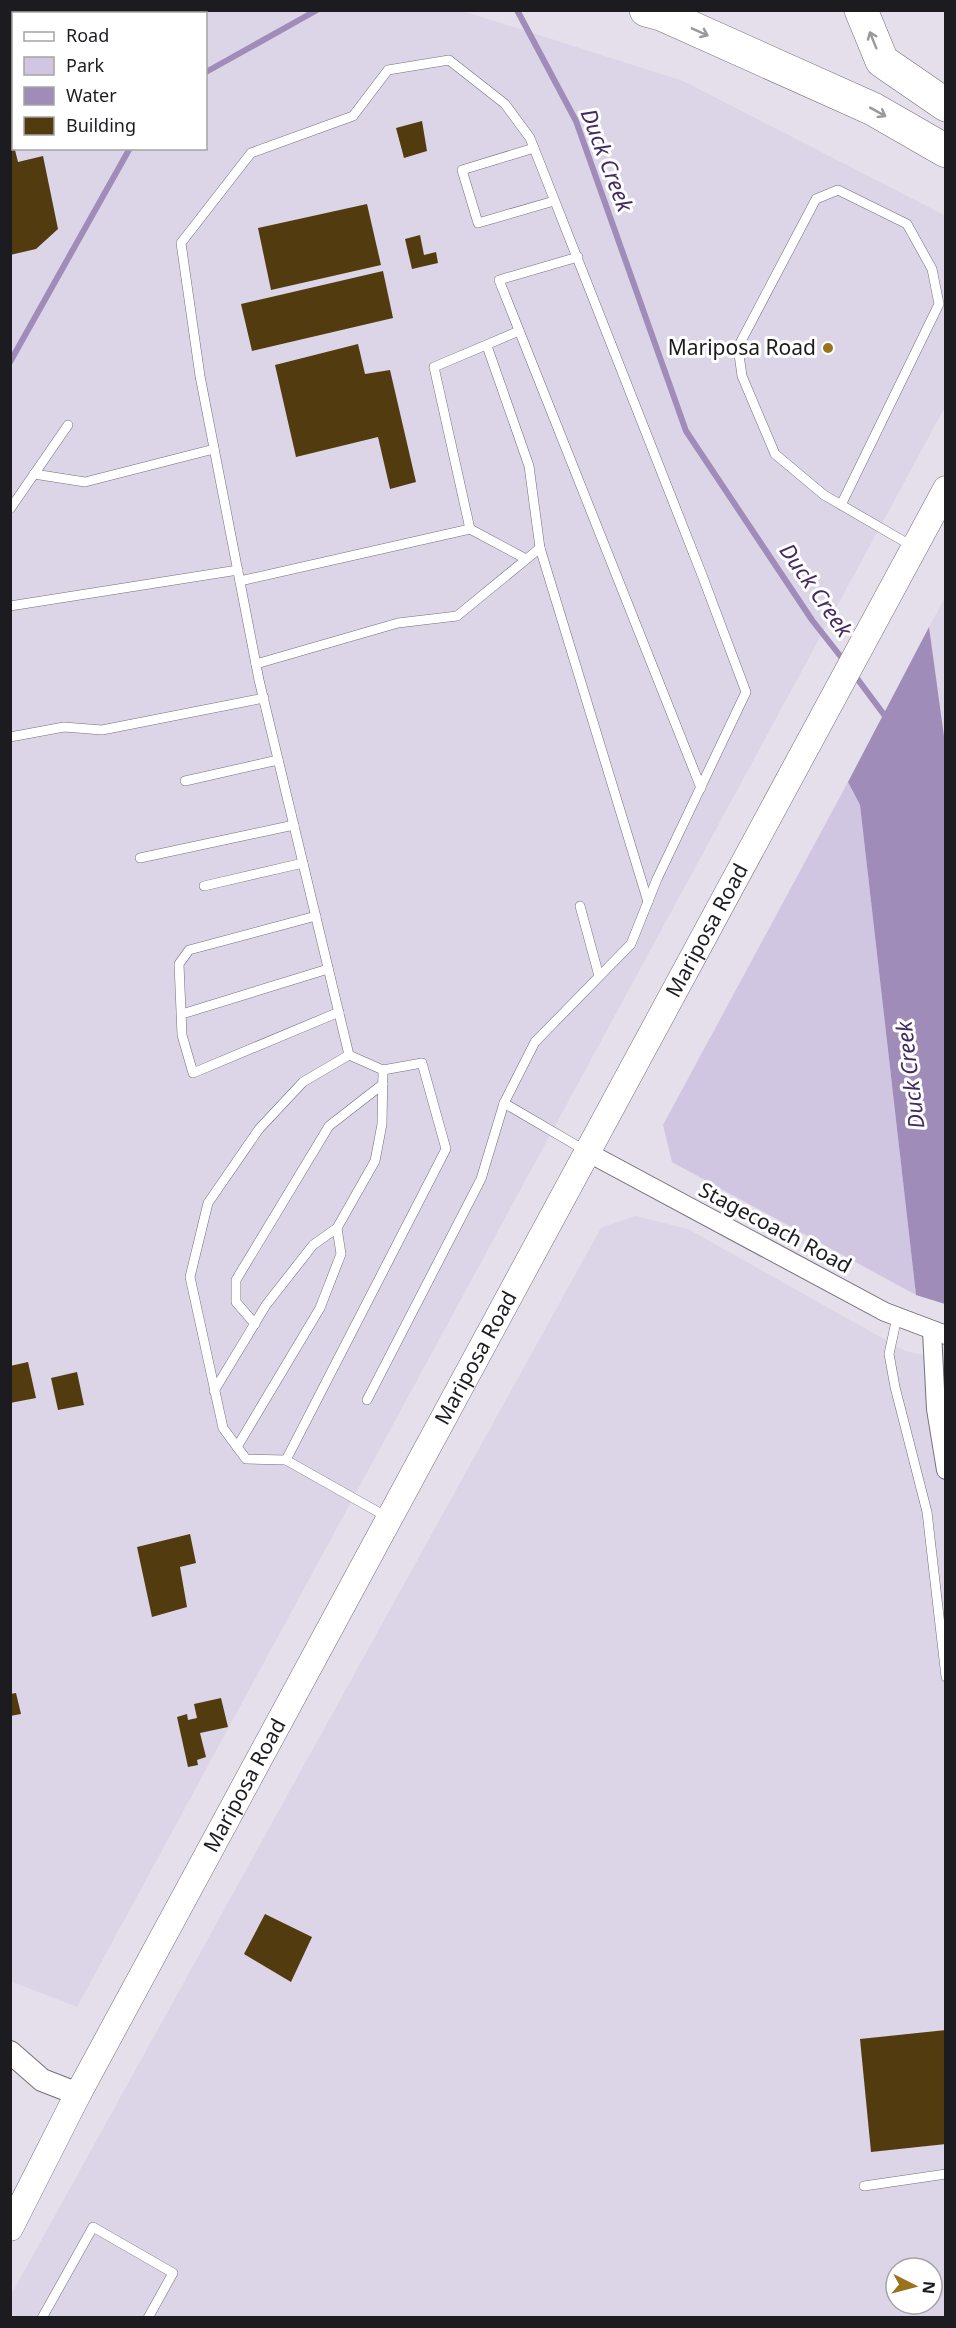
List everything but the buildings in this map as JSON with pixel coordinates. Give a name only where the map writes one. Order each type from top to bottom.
[{"type":"highway","points":[[646,10],[661,14],[873,109],[945,151]]},
{"type":"highway","points":[[861,10],[882,61],[945,105]]},
{"type":"main road","name":"Mariposa Road","points":[[10,2228],[78,2094],[945,489]]},
{"type":"street","name":"Stagecoach Road","points":[[587,1152],[817,1277],[897,1317],[939,1333]]},
{"type":"street","points":[[939,1333],[936,1409],[945,1470]]},
{"type":"street","points":[[10,2052],[42,2080],[78,2094]]},
{"type":"lane","points":[[349,1055],[256,664],[200,376],[181,243],[251,153],[353,116],[388,70],[449,60],[504,104],[530,138],[746,692],[648,902],[631,944],[535,1042],[504,1103],[481,1179],[367,1400]]},
{"type":"lane","points":[[534,148],[462,170],[478,223],[554,201]]},
{"type":"lane","points":[[841,505],[939,303],[932,269],[907,224],[838,190],[816,199],[738,347],[741,376],[775,454],[824,495],[841,505],[914,547]]},
{"type":"lane","points":[[578,257],[499,280],[701,788]]},
{"type":"lane","points":[[470,529],[435,367],[519,331]]},
{"type":"lane","points":[[487,346],[529,466],[540,548],[648,902]]},
{"type":"lane","points":[[10,509],[68,425]]},
{"type":"lane","points":[[34,474],[85,482],[214,448]]},
{"type":"lane","points":[[240,581],[470,529],[526,559]]},
{"type":"lane","points":[[256,664],[398,624],[457,616],[540,548]]},
{"type":"lane","points":[[10,606],[238,570]]},
{"type":"lane","points":[[10,737],[64,728],[102,730],[264,698]]},
{"type":"lane","points":[[185,782],[278,760]]},
{"type":"lane","points":[[140,858],[294,825]]},
{"type":"lane","points":[[204,886],[303,863]]},
{"type":"lane","points":[[580,906],[599,976]]},
{"type":"lane","points":[[316,916],[189,950],[179,964],[183,1035],[193,1073],[339,1012]]},
{"type":"lane","points":[[182,1014],[328,969]]},
{"type":"lane","points":[[286,1460],[446,1149],[422,1063],[383,1070],[349,1055]]},
{"type":"lane","points":[[349,1055],[303,1082],[259,1129],[208,1203],[190,1277],[223,1428],[246,1459],[286,1460],[389,1518]]},
{"type":"lane","points":[[214,1391],[266,1305],[313,1245],[337,1228],[375,1161],[382,1124],[383,1070]]},
{"type":"lane","points":[[255,1324],[236,1302],[236,1280],[329,1126],[382,1084]]},
{"type":"lane","points":[[504,1103],[587,1152]]},
{"type":"lane","points":[[237,1447],[320,1308],[341,1254],[337,1228]]},
{"type":"lane","points":[[897,1317],[889,1354],[895,1387],[927,1512],[945,1677]]},
{"type":"lane","points":[[864,2186],[945,2174]]},
{"type":"lane","points":[[42,2318],[93,2227],[173,2273],[148,2318]]},
{"type":"shaded area","points":[[63,10],[463,11],[683,81],[946,216],[945,407],[77,2007],[10,1981],[10,14],[12,14],[12,150],[207,150],[207,12],[36,12]]},
{"type":"shaded area","points":[[945,598],[945,751],[929,627]]},
{"type":"shaded area","points":[[635,1216],[688,1229],[905,1351],[945,1360],[945,2317],[11,2318],[11,2295],[601,1228]]},
{"type":"green space","points":[[848,782],[860,805],[916,1295],[672,1162],[663,1125]]},
{"type":"water","points":[[929,627],[946,751],[945,1304],[916,1295],[860,805],[848,782]]},
{"type":"waterway","points":[[207,71],[317,10]]},
{"type":"waterway","name":"Duck Creek","points":[[517,10],[576,121],[686,431],[812,620],[845,662]]},
{"type":"waterway","points":[[10,362],[129,150]]},
{"type":"waterway","name":"Duck Creek","points":[[853,673],[888,720]]},
{"type":"place","name":"Mariposa Road","points":[[828,348]]}]
